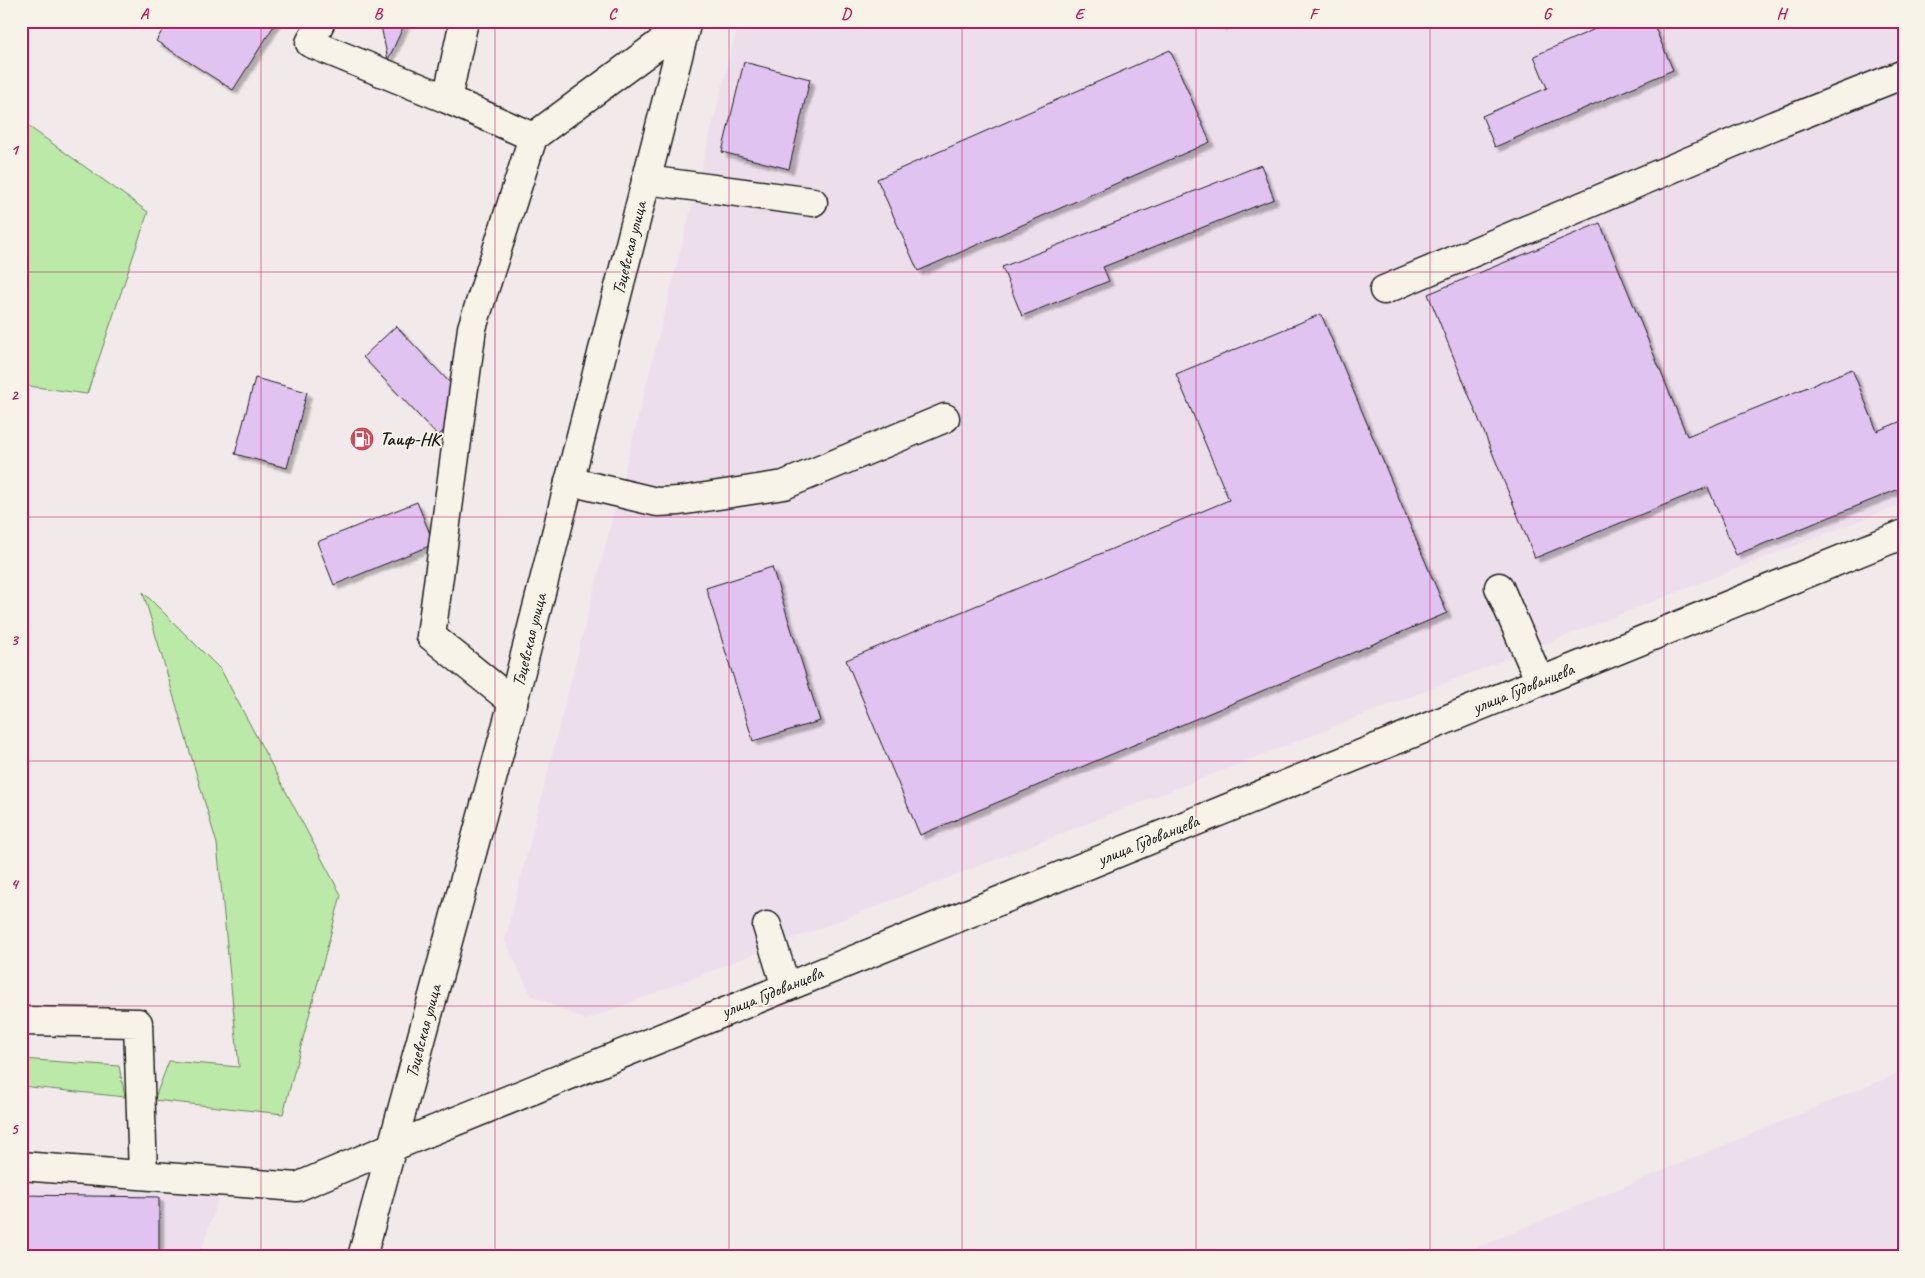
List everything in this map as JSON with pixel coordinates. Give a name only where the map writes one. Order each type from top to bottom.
[{"type":"street","points":[[321,21],[310,43],[447,99],[533,137]]},
{"type":"street","points":[[447,99],[464,21]]},
{"type":"street","points":[[513,702],[431,636],[472,328],[533,137],[686,23]]},
{"type":"street","name":"Тэцевская улица","points":[[362,1257],[513,702],[686,23]]},
{"type":"street","points":[[1384,290],[1775,125],[1904,74]]},
{"type":"street","points":[[646,180],[813,202]]},
{"type":"street","points":[[569,481],[658,502],[679,501],[784,485],[945,418]]},
{"type":"street","name":"улица Гудованцева","points":[[21,1166],[297,1187],[1904,534]]},
{"type":"street","points":[[1499,587],[1540,682]]},
{"type":"street","points":[[767,926],[786,987]]},
{"type":"street","points":[[21,1021],[138,1023],[143,1175]]},
{"type":"shaded area","points":[[739,21],[1904,21],[1904,503],[586,1020],[531,995],[505,940]]},
{"type":"shaded area","points":[[1904,1071],[1904,1257],[1454,1257]]},
{"type":"shaded area","points":[[21,1183],[219,1196],[199,1257],[21,1257]]},
{"type":"green space","points":[[21,121],[148,212],[87,394],[21,385]]},
{"type":"green space","points":[[143,592],[221,670],[341,895],[283,1114],[154,1100],[169,1061],[239,1067],[217,844]]},
{"type":"green space","points":[[21,1059],[119,1066],[125,1097],[21,1086]]},
{"type":"building","points":[[168,21],[277,21],[233,90],[156,41]]},
{"type":"building","points":[[380,21],[404,21],[405,23],[388,60]]},
{"type":"building","points":[[1219,21],[1233,21],[1221,26]]},
{"type":"building","points":[[1613,21],[1652,21],[1673,70],[1495,147],[1482,116],[1547,88],[1534,56]]},
{"type":"building","points":[[1170,50],[1210,142],[918,271],[877,179]]},
{"type":"building","points":[[744,62],[810,79],[789,169],[722,152]]},
{"type":"building","points":[[1261,165],[1274,199],[1103,267],[1109,281],[1022,316],[1002,267]]},
{"type":"building","points":[[1600,223],[1687,436],[1852,369],[1877,431],[1904,420],[1904,487],[1736,555],[1708,487],[1535,558],[1428,294]]},
{"type":"building","points":[[1321,314],[1447,613],[920,835],[846,660],[1229,500],[1176,374]]},
{"type":"building","points":[[396,326],[471,405],[438,436],[363,357]]},
{"type":"building","points":[[255,378],[307,392],[287,468],[235,454]]},
{"type":"building","points":[[417,502],[434,544],[334,585],[317,542]]},
{"type":"building","points":[[772,567],[820,721],[753,741],[706,588]]},
{"type":"building","points":[[21,1195],[159,1197],[159,1257],[21,1257]]},
{"type":"place","name":"Таиф-НК","points":[[362,439]]}]
